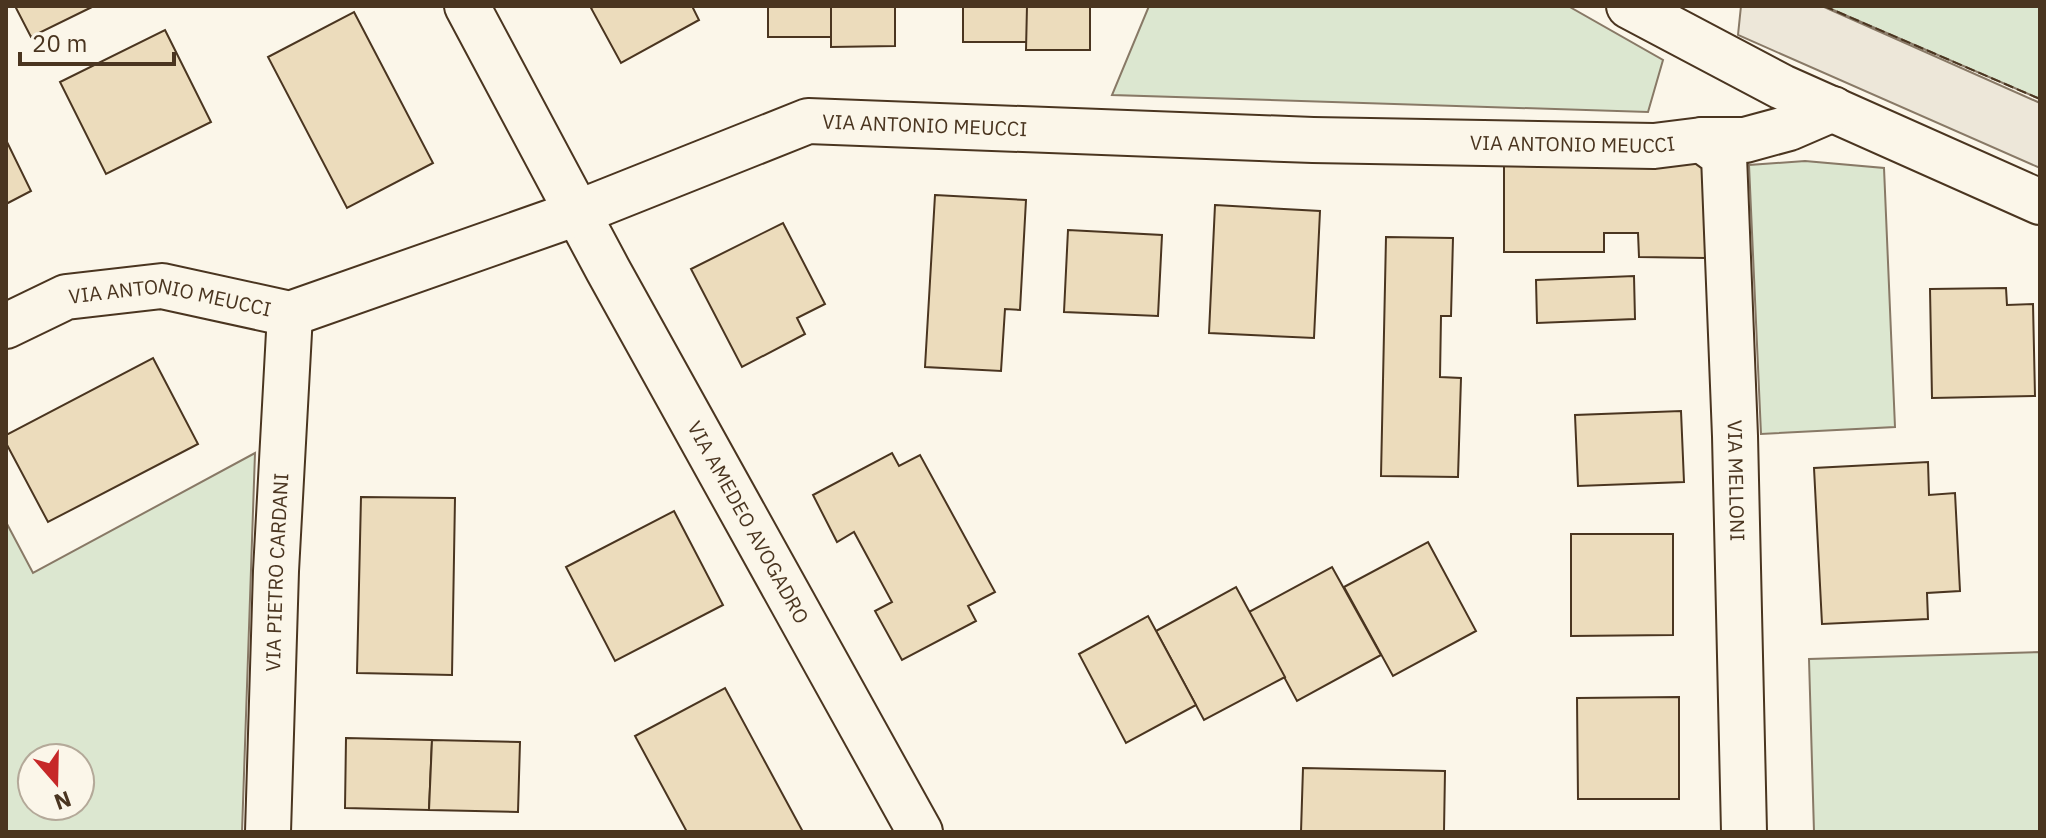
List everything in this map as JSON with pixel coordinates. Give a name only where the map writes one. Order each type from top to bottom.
[{"type":"street","name":"VIA AMEDEO AVOGADRO","points":[[467,6],[577,213],[920,832]]},
{"type":"street","points":[[1629,6],[1782,87],[2040,202]]},
{"type":"street","name":"VIA ANTONIO MEUCCI","points":[[6,326],[66,297],[162,286],[290,314],[577,213],[808,121],[1328,140],[1654,146],[1702,140],[1745,140],[1789,128],[1833,109]]},
{"type":"street","name":"VIA MELLONI","points":[[1702,140],[1724,156],[1735,436],[1744,832]]},
{"type":"street","name":"VIA PIETRO CARDANI","points":[[268,832],[276,571],[290,314]]},
{"type":"green space","points":[[1149,6],[1568,6],[1663,60],[1648,112],[1112,95]]},
{"type":"green space","points":[[1824,6],[2040,6],[2040,99]]},
{"type":"green space","points":[[1805,161],[1884,168],[1895,427],[1761,434],[1749,165]]},
{"type":"green space","points":[[255,453],[242,832],[6,832],[6,522],[33,573]]},
{"type":"green space","points":[[2040,652],[2040,832],[1814,832],[1809,659]]},
{"type":"shaded area","points":[[1741,6],[1822,6],[2040,103],[2040,168],[1738,35]]},
{"type":"building","points":[[15,6],[94,6],[31,37]]},
{"type":"building","points":[[692,6],[699,20],[621,63],[591,8]]},
{"type":"building","points":[[768,6],[831,6],[832,37],[768,37]]},
{"type":"building","points":[[831,6],[895,6],[895,46],[831,47]]},
{"type":"building","points":[[963,6],[1027,6],[1027,42],[963,42]]},
{"type":"building","points":[[1027,6],[1090,6],[1090,50],[1026,50]]},
{"type":"building","points":[[354,12],[433,163],[347,208],[268,57]]},
{"type":"building","points":[[165,30],[211,122],[106,174],[60,82]]},
{"type":"building","points":[[6,140],[31,191],[6,204]]},
{"type":"building","points":[[1504,163],[1707,164],[1706,258],[1639,257],[1638,233],[1604,233],[1604,252],[1504,252]]},
{"type":"building","points":[[935,195],[1026,200],[1020,310],[1005,309],[1001,371],[925,367]]},
{"type":"building","points":[[1215,205],[1320,211],[1314,338],[1209,333]]},
{"type":"building","points":[[783,223],[825,304],[797,318],[805,334],[742,367],[691,269]]},
{"type":"building","points":[[1068,230],[1162,235],[1158,316],[1064,312]]},
{"type":"building","points":[[1386,237],[1453,238],[1451,316],[1441,316],[1440,377],[1461,378],[1458,477],[1381,476]]},
{"type":"building","points":[[1634,276],[1635,319],[1537,323],[1536,280]]},
{"type":"building","points":[[2006,288],[2007,305],[2033,304],[2035,396],[1932,398],[1930,289]]},
{"type":"building","points":[[153,358],[198,444],[48,522],[6,443],[6,435]]},
{"type":"building","points":[[1681,411],[1684,482],[1578,486],[1575,415]]},
{"type":"building","points":[[892,453],[899,466],[920,455],[995,592],[968,606],[976,621],[902,660],[875,611],[892,602],[854,532],[837,542],[813,495]]},
{"type":"building","points":[[1928,462],[1929,495],[1955,493],[1960,591],[1927,593],[1928,619],[1822,624],[1814,468]]},
{"type":"building","points":[[361,497],[455,498],[452,675],[357,673]]},
{"type":"building","points":[[674,511],[723,605],[615,661],[566,567]]},
{"type":"building","points":[[1571,534],[1673,534],[1673,635],[1571,636]]},
{"type":"building","points":[[1428,542],[1476,631],[1393,676],[1344,587]]},
{"type":"building","points":[[1332,567],[1381,655],[1297,701],[1249,612]]},
{"type":"building","points":[[1236,587],[1285,677],[1204,720],[1156,631]]},
{"type":"building","points":[[1148,616],[1196,705],[1126,743],[1079,654]]},
{"type":"building","points":[[725,688],[803,832],[687,832],[635,736]]},
{"type":"building","points":[[1679,697],[1679,799],[1578,799],[1577,698]]},
{"type":"building","points":[[346,738],[432,740],[429,810],[345,808]]},
{"type":"building","points":[[432,740],[520,742],[518,812],[429,810]]},
{"type":"building","points":[[1303,768],[1445,771],[1444,832],[1301,832]]},
{"type":"fence","points":[[1824,6],[2040,99]]}]
